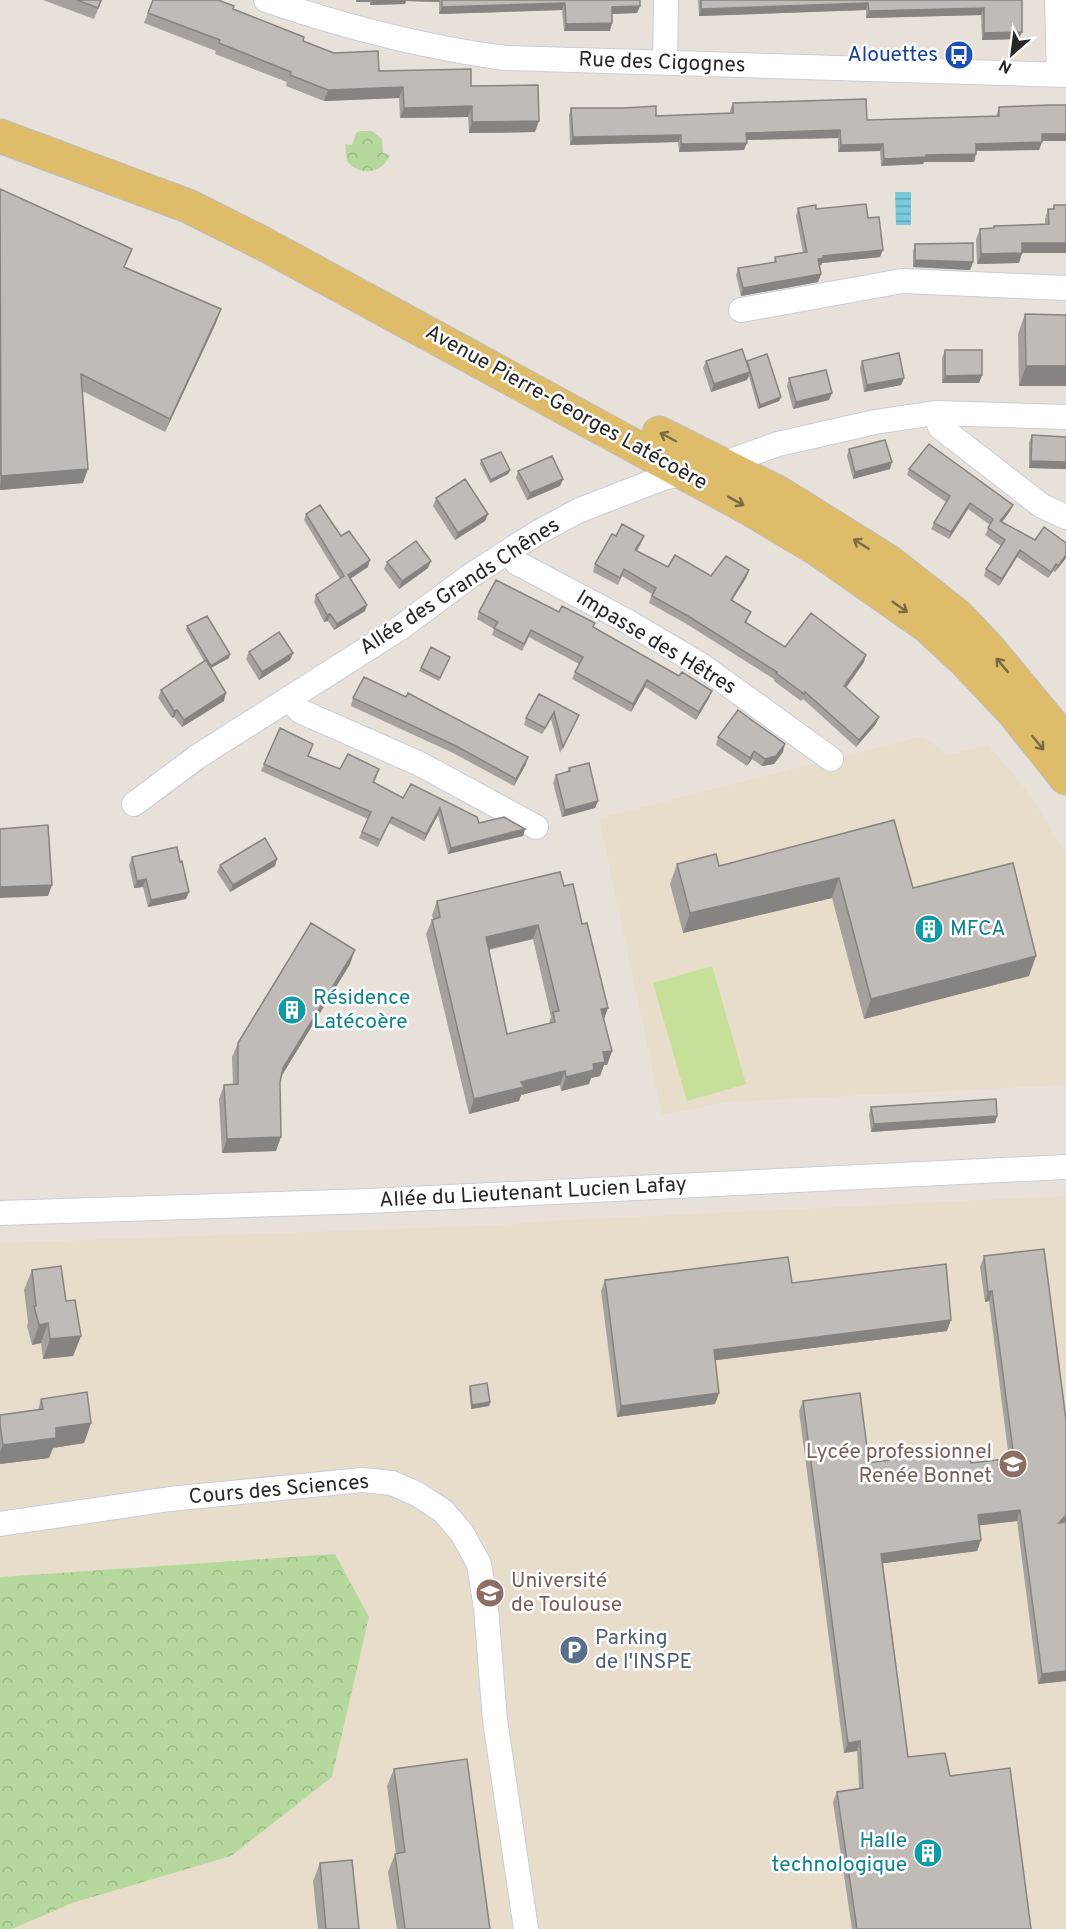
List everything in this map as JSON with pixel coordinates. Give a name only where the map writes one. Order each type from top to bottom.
[{"type":"main road","name":"Avenue Pierre-Georges Latécoère","points":[[0,115],[116,158],[227,204],[557,391],[685,473],[817,549],[927,626],[966,662],[1014,714],[1066,778]]},
{"type":"main road","name":"Avenue Pierre-Georges Latécoère","points":[[0,136],[188,206],[557,391],[779,493],[888,561],[958,616],[990,650],[1066,742]]},
{"type":"street","name":"Rue des Cigognes","points":[[266,0],[374,34],[459,52],[505,58],[1063,75]]},
{"type":"street","points":[[665,63],[666,0]]},
{"type":"street","points":[[1057,0],[1063,75]]},
{"type":"street","points":[[741,310],[902,281],[1066,288]]},
{"type":"street","points":[[934,413],[940,427],[1042,506],[1066,517]]},
{"type":"street","name":"Allée des Grands Chênes","points":[[134,804],[196,757],[400,628],[470,576],[537,533],[580,510],[663,478],[719,465],[778,444],[829,431],[934,413],[1066,417]]},
{"type":"street","name":"Impasse des Hêtres","points":[[509,552],[517,563],[623,619],[701,665],[831,759]]},
{"type":"street","points":[[289,698],[300,711],[420,764],[536,827]]},
{"type":"street","name":"Allée du Lieutenant Lucien Lafay","points":[[0,1213],[369,1201],[1066,1167]]},
{"type":"street","name":"Cours des Sciences","points":[[0,1524],[170,1499],[362,1480],[392,1483],[417,1494],[442,1511],[462,1533],[479,1564],[486,1608],[495,1720],[526,1929]]},
{"type":"shaded area","points":[[919,737],[932,742],[947,755],[988,745],[1029,793],[1066,853],[1066,1085],[727,1102],[662,1115],[599,818]]},
{"type":"shaded area","name":"Université de Toulouse","points":[[1066,1196],[1066,1929],[0,1929],[0,1243],[503,1225]]},
{"type":"green space","points":[[372,131],[382,139],[383,153],[390,155],[382,166],[364,171],[347,161],[345,144],[352,145],[356,133]]},
{"type":"green space","points":[[712,966],[746,1084],[687,1101],[653,983]]},
{"type":"green space","points":[[335,1554],[369,1617],[332,1777],[231,1856],[72,1903],[12,1929],[0,1929],[0,1577]]},
{"type":"water","points":[[895,192],[911,192],[911,225],[896,225]]},
{"type":"building","points":[[77,0],[101,0],[98,8]]},
{"type":"building","points":[[153,0],[218,0],[234,6],[233,9],[304,37],[303,41],[334,53],[378,51],[379,71],[471,69],[471,86],[538,85],[539,121],[472,122],[472,106],[404,108],[403,87],[328,90],[290,75],[291,72],[219,43],[220,40],[148,13]]},
{"type":"building","points":[[442,0],[640,0],[640,6],[612,7],[612,23],[566,24],[565,3],[442,7]]},
{"type":"building","points":[[701,0],[1022,0],[1022,32],[984,33],[984,8],[869,11],[868,3],[701,9]]},
{"type":"building","points":[[866,99],[867,120],[999,116],[999,107],[1066,105],[1066,134],[1042,134],[1042,142],[976,144],[976,154],[884,159],[883,144],[841,145],[840,130],[746,133],[747,143],[681,144],[681,135],[573,137],[571,108],[656,106],[656,116],[733,113],[733,103]]},
{"type":"building","points":[[0,189],[132,249],[124,267],[221,309],[170,419],[81,374],[88,469],[1,476]]},
{"type":"building","points":[[866,204],[868,218],[879,217],[883,250],[823,256],[824,258],[818,259],[821,274],[743,288],[738,268],[776,262],[775,257],[807,252],[798,208],[816,205],[816,209]]},
{"type":"building","points":[[1054,205],[1066,205],[1066,243],[1022,243],[1022,253],[981,254],[980,229],[994,228],[994,226],[1049,224],[1048,209],[1054,209]]},
{"type":"building","points":[[973,243],[973,262],[915,260],[915,244]]},
{"type":"building","points":[[1025,314],[1066,315],[1066,366],[1026,366]]},
{"type":"building","points":[[742,349],[750,372],[714,384],[706,361]]},
{"type":"building","points":[[945,350],[982,350],[982,375],[945,376]]},
{"type":"building","points":[[899,353],[904,378],[867,385],[862,361]]},
{"type":"building","points":[[767,354],[781,397],[760,405],[747,361]]},
{"type":"building","points":[[826,370],[832,393],[796,402],[789,378]]},
{"type":"building","points":[[1032,435],[1066,437],[1066,462],[1031,461]]},
{"type":"building","points":[[885,440],[892,462],[855,472],[849,449]]},
{"type":"building","points":[[929,444],[1013,505],[1000,521],[1035,540],[1044,527],[1066,543],[1066,555],[1058,566],[1056,564],[1051,572],[1020,550],[1002,579],[986,569],[1005,540],[988,528],[993,519],[970,503],[951,532],[934,523],[950,496],[909,469]]},
{"type":"building","points":[[501,452],[510,470],[491,480],[481,460]]},
{"type":"building","points":[[552,456],[563,479],[530,493],[518,471]]},
{"type":"building","points":[[465,479],[488,514],[458,533],[436,498]]},
{"type":"building","points":[[320,505],[341,536],[349,531],[370,560],[348,575],[367,605],[337,624],[330,614],[327,615],[316,595],[344,576],[306,514]]},
{"type":"building","points":[[622,524],[644,536],[635,550],[668,567],[675,555],[711,576],[726,556],[749,570],[731,600],[751,612],[745,622],[785,647],[811,613],[866,655],[844,686],[879,717],[859,740],[805,692],[804,694],[777,672],[652,596],[656,588],[624,569],[620,578],[595,564],[612,534],[616,536]]},
{"type":"building","points":[[416,541],[431,561],[402,581],[387,562]]},
{"type":"building","points":[[496,580],[559,612],[562,606],[595,623],[593,627],[679,676],[682,672],[712,691],[699,712],[647,680],[633,704],[575,672],[583,657],[531,630],[524,644],[494,628],[498,622],[479,612]]},
{"type":"building","points":[[207,616],[230,654],[211,666],[187,626]]},
{"type":"building","points":[[279,632],[293,653],[262,672],[249,652]]},
{"type":"building","points":[[431,647],[450,657],[440,678],[421,668]]},
{"type":"building","points":[[206,660],[226,693],[184,720],[177,710],[174,711],[161,690]]},
{"type":"building","points":[[364,677],[406,697],[408,693],[528,757],[516,779],[456,746],[353,698]]},
{"type":"building","points":[[539,694],[579,715],[563,747],[554,712],[545,728],[526,718]]},
{"type":"building","points":[[738,710],[785,744],[776,756],[765,759],[754,751],[750,758],[718,737]]},
{"type":"building","points":[[280,728],[313,744],[308,756],[340,769],[348,754],[379,769],[373,782],[403,798],[411,784],[477,817],[479,823],[504,817],[525,829],[451,848],[440,808],[426,834],[392,817],[380,840],[362,832],[371,812],[264,764]]},
{"type":"building","points":[[589,763],[598,801],[565,810],[556,775],[570,771],[569,768]]},
{"type":"building","name":"MFCA","points":[[894,820],[913,888],[1013,863],[1036,956],[871,999],[839,878],[690,913],[677,864],[716,854],[719,866]]},
{"type":"building","points":[[48,825],[52,885],[0,887],[0,829]]},
{"type":"building","points":[[265,838],[277,859],[233,885],[220,865]]},
{"type":"building","points":[[177,847],[189,892],[151,900],[146,879],[137,881],[132,857]]},
{"type":"building","points":[[560,872],[564,886],[573,884],[582,924],[587,923],[608,1008],[601,1009],[612,1051],[603,1052],[605,1062],[593,1064],[594,1070],[566,1077],[565,1071],[521,1082],[524,1087],[474,1099],[432,920],[440,917],[437,901]],"holes":[[[538,925],[559,1011],[553,1012],[555,1022],[507,1034],[486,937]]]},
{"type":"building","name":"Résidence Latécoère","points":[[311,923],[355,950],[283,1068],[280,1082],[281,1137],[227,1139],[224,1085],[238,1084],[238,1043]]},
{"type":"building","points":[[996,1099],[997,1116],[874,1124],[871,1107]]},
{"type":"building","points":[[1044,1249],[1066,1420],[1066,1515],[1059,1523],[1066,1522],[1066,1671],[1042,1674],[1020,1510],[978,1515],[981,1540],[881,1554],[908,1757],[945,1753],[950,1776],[1010,1768],[1031,1929],[857,1929],[837,1792],[863,1788],[860,1741],[848,1743],[803,1401],[860,1393],[869,1463],[968,1449],[971,1463],[1014,1458],[992,1291],[988,1292],[984,1256]]},
{"type":"building","points":[[788,1257],[792,1283],[946,1264],[951,1320],[714,1350],[719,1393],[621,1406],[605,1280]]},
{"type":"building","points":[[61,1266],[66,1301],[75,1300],[81,1336],[50,1339],[48,1323],[39,1325],[34,1306],[36,1306],[32,1270]]},
{"type":"building","points":[[487,1383],[490,1402],[472,1405],[470,1386]]},
{"type":"building","points":[[87,1392],[91,1423],[56,1428],[56,1438],[3,1445],[0,1415],[43,1409],[41,1399]]},
{"type":"building","points":[[467,1759],[490,1929],[405,1929],[395,1854],[405,1852],[394,1769]]},
{"type":"building","points":[[352,1860],[359,1929],[326,1929],[320,1863]]},
{"type":"place","name":"Alouettes","points":[[959,55]]},
{"type":"place","name":"MFCA","points":[[929,929]]},
{"type":"place","name":"Résidence Latécoère","points":[[292,1010]]},
{"type":"place","name":"Lycée professionnel Renée Bonnet","points":[[1013,1464]]},
{"type":"place","name":"Université de Toulouse","points":[[490,1593]]},
{"type":"place","name":"Parking de l'INSPE","points":[[574,1650]]},
{"type":"place","name":"Halle technologique","points":[[928,1853]]}]
